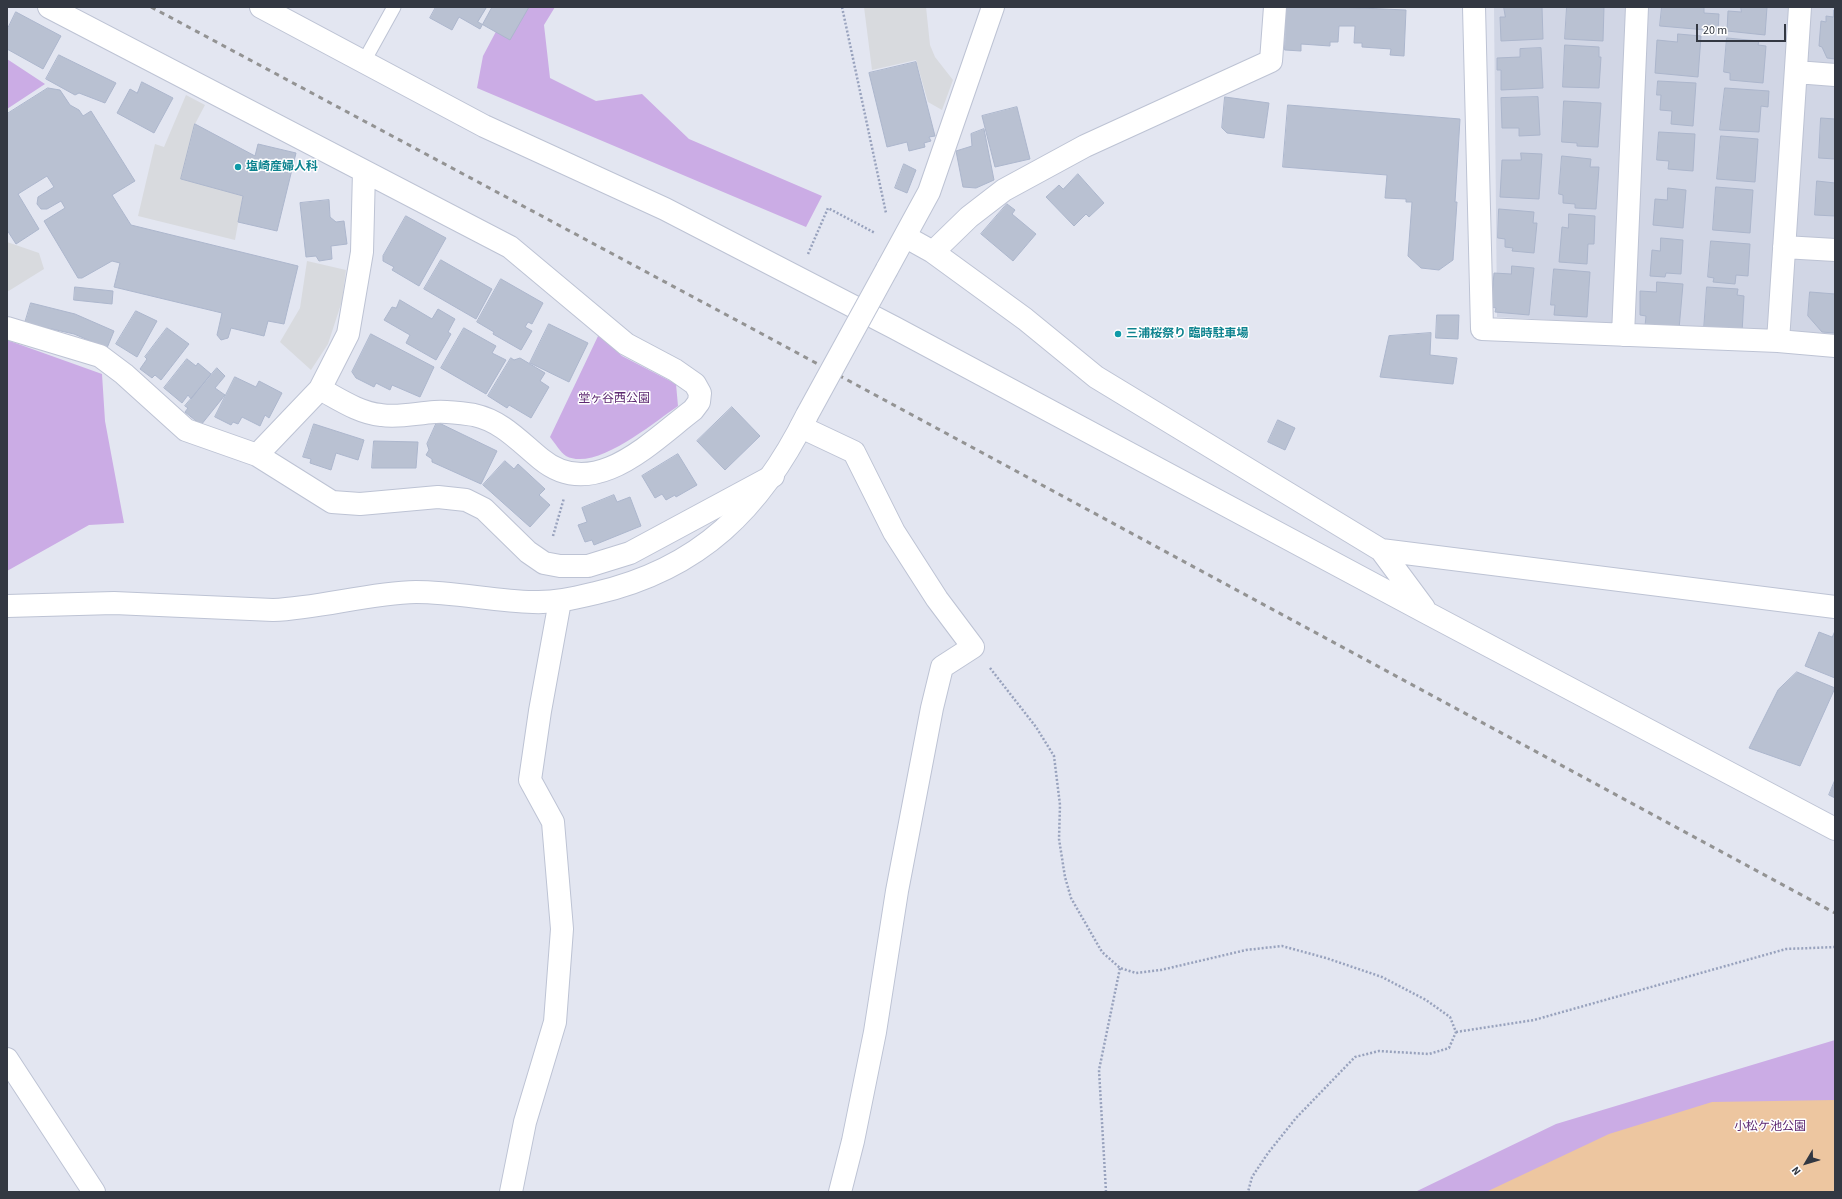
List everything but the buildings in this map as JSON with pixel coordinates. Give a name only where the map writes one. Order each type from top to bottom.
[{"type":"street","points":[[49,7],[510,248],[626,344],[675,370],[695,384],[700,393],[699,402],[693,410],[626,461],[614,468],[594,473],[571,474],[553,468],[516,436],[497,424],[477,416],[455,412],[381,416],[362,412],[320,389]]},
{"type":"street","points":[[261,7],[484,126],[665,209],[895,328],[1429,614],[1835,829]]},
{"type":"street","points":[[7,606],[114,603],[279,610],[299,609],[402,592],[436,592],[533,602],[560,601],[605,591],[642,580],[677,562],[706,544],[735,521],[773,475],[804,421],[929,192],[993,7]]},
{"type":"street","points":[[933,252],[969,218],[1004,190],[1085,146],[1272,61],[1275,7]]},
{"type":"street","points":[[1474,7],[1482,329],[1778,341],[1835,346]]},
{"type":"street","points":[[1623,335],[1637,7]]},
{"type":"street","points":[[1778,341],[1800,7]]},
{"type":"street","points":[[1796,72],[1835,75]]},
{"type":"street","points":[[257,455],[320,389],[348,334],[362,252],[364,171]]},
{"type":"street","points":[[903,242],[933,252],[1025,319],[1096,377],[1381,550],[1429,614]]},
{"type":"street","points":[[1784,247],[1835,250]]},
{"type":"street","points":[[7,328],[100,356],[124,374],[186,430],[208,440],[257,455],[332,502],[360,504],[438,497],[466,500],[484,509],[528,552],[544,563],[560,566],[588,566],[630,553],[773,475]]},
{"type":"street","points":[[804,421],[854,452],[894,532],[937,599],[973,647],[942,667],[932,708],[897,891],[875,1032],[840,1192]]},
{"type":"street","points":[[1381,550],[1835,608]]},
{"type":"street","points":[[511,1192],[525,1122],[555,1022],[562,929],[553,822],[530,780],[540,711],[560,601]]},
{"type":"street","points":[[7,1059],[94,1192]]},
{"type":"lane","points":[[364,63],[394,7]]},
{"type":"path","points":[[842,7],[886,215],[903,242]]},
{"type":"path","points":[[807,256],[828,208],[903,242]]},
{"type":"path","points":[[544,563],[571,474]]},
{"type":"path","points":[[973,647],[1036,727],[1054,756],[1060,805],[1059,839],[1065,877],[1071,898],[1102,952],[1120,968],[1136,973],[1162,970],[1246,950],[1282,946],[1326,958],[1382,977],[1426,1000],[1450,1017],[1456,1032],[1448,1048],[1429,1054],[1379,1050],[1355,1057],[1296,1118],[1272,1147],[1252,1177],[1248,1192]]},
{"type":"path","points":[[1456,1032],[1534,1020],[1786,949],[1835,947]]},
{"type":"path","points":[[1106,1192],[1099,1070],[1120,968]]},
{"type":"shaded area","points":[[864,7],[926,7],[930,45],[935,57],[953,80],[942,110],[928,102],[916,60],[872,70]]},
{"type":"shaded area","points":[[1494,7],[1835,7],[1835,336],[1497,317]]},
{"type":"shaded area","points":[[186,95],[205,105],[195,124],[182,179],[243,196],[235,240],[138,216],[155,144],[164,147]]},
{"type":"shaded area","points":[[7,242],[39,253],[44,269],[7,292]]},
{"type":"shaded area","points":[[307,261],[346,270],[342,301],[328,344],[311,370],[280,342],[300,308]]},
{"type":"shaded area","name":"小松ケ池公園","points":[[1835,1100],[1835,1192],[1486,1192],[1609,1134],[1712,1102]]},
{"type":"green space","points":[[509,7],[555,7],[544,25],[550,78],[596,101],[642,94],[689,139],[822,196],[806,227],[477,88],[483,56]]},
{"type":"green space","points":[[7,59],[45,84],[7,109]]},
{"type":"green space","name":"堂ヶ谷西公園","points":[[599,334],[622,356],[676,384],[678,406],[624,443],[593,457],[578,459],[566,456],[550,437]]},
{"type":"green space","points":[[7,340],[102,374],[105,421],[124,523],[89,525],[7,571]]},
{"type":"green space","name":"小松ケ池公園","points":[[1835,1040],[1835,1192],[1415,1192],[1556,1124]]},
{"type":"railway","points":[[151,7],[766,336],[1835,913]]},
{"type":"place","name":"塩崎産婦人科","points":[[238,167]]},
{"type":"place","name":"三浦桜祭り 臨時駐車場","points":[[1118,334]]}]
